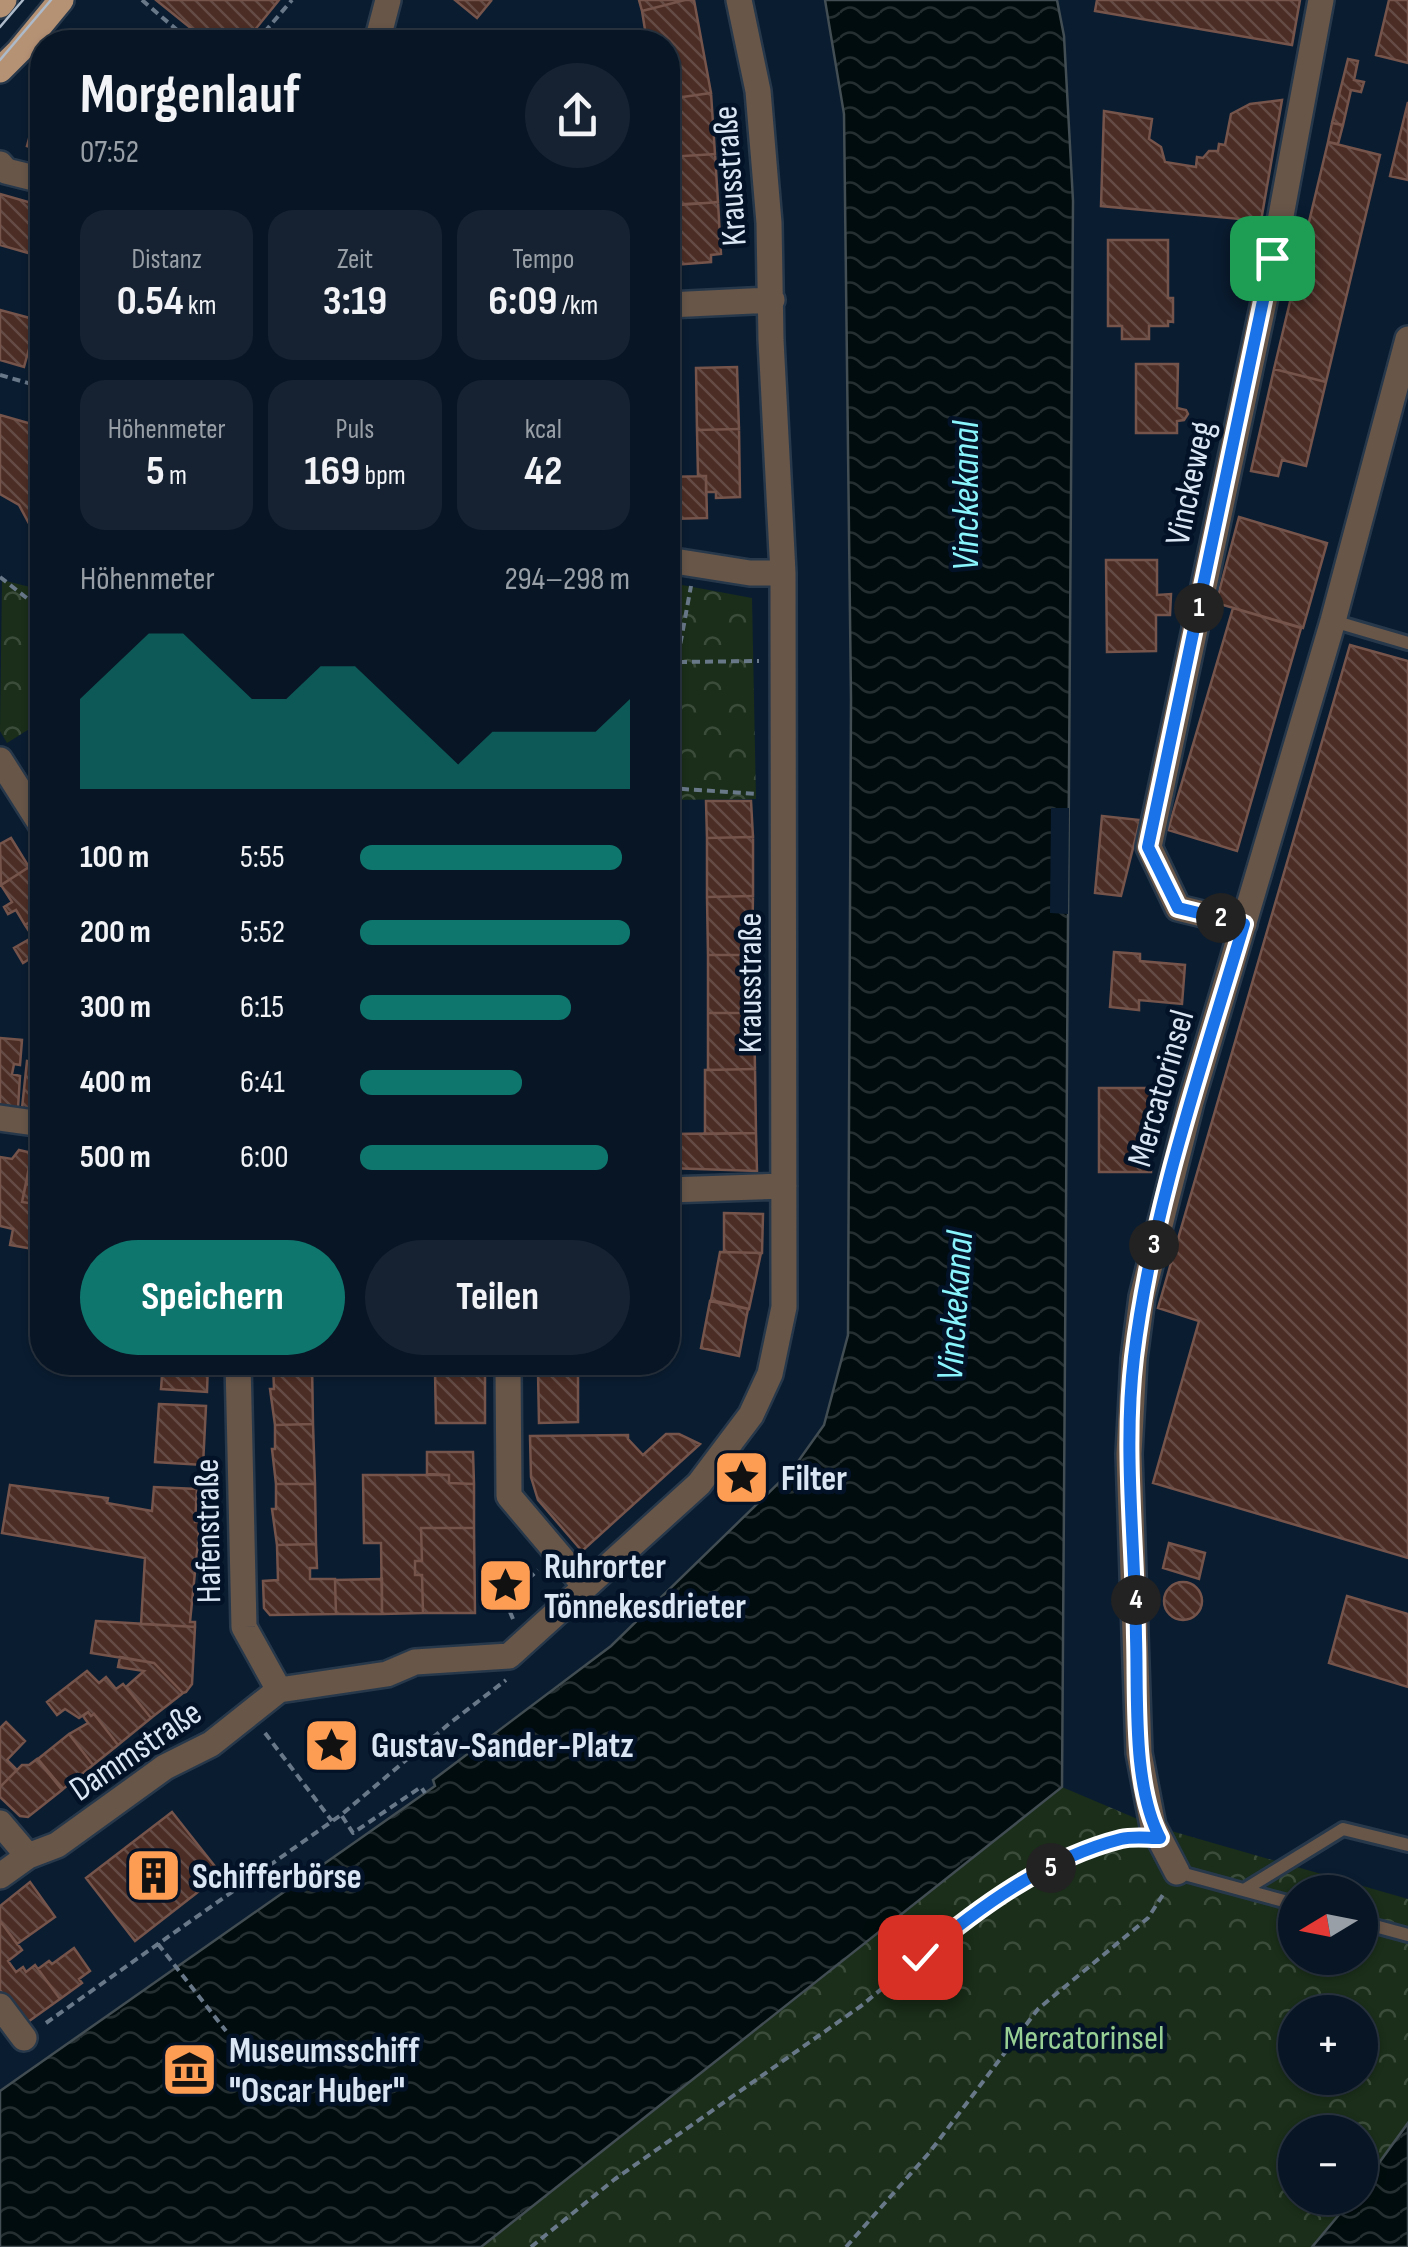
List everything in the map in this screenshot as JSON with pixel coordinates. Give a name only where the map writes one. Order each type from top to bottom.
[{"type":"main road","points":[[37,30],[61,0]]},
{"type":"main road","points":[[0,70],[30,39]]},
{"type":"street","name":"Krausstraße","points":[[516,1649],[698,1484],[751,1415],[770,1374],[784,1308],[782,573],[770,340],[769,223],[758,91],[739,0]]},
{"type":"street","name":"Vinckeweg","points":[[1244,924],[1178,908],[1148,847],[1272,258],[1321,0]]},
{"type":"street","points":[[379,30],[384,2]]},
{"type":"street","points":[[3,167],[30,176]]},
{"type":"street","points":[[680,304],[772,300]]},
{"type":"street","name":"Mercatorinsel","points":[[1177,1872],[1154,1826],[1139,1754],[1129,1454],[1142,1296],[1165,1202],[1333,621],[1408,339]]},
{"type":"street","points":[[680,563],[750,574],[782,573]]},
{"type":"street","points":[[0,760],[30,807]]},
{"type":"street","points":[[0,1118],[30,1122]]},
{"type":"street","points":[[680,1190],[784,1186]]},
{"type":"street","name":"Hafenstraße","points":[[238,1375],[244,1627],[278,1690]]},
{"type":"street","points":[[508,1375],[509,1496],[585,1586]]},
{"type":"street","name":"Dammstraße","points":[[0,1876],[28,1856],[58,1844],[165,1767],[211,1744],[278,1690],[387,1674],[415,1662],[516,1649]]},
{"type":"street","points":[[0,1823],[28,1856]]},
{"type":"street","points":[[0,2006],[24,2038]]},
{"type":"lane","points":[[1333,621],[1408,643]]},
{"type":"lane","points":[[1244,1890],[1342,1829],[1408,1845]]},
{"type":"lane","points":[[1177,1872],[1278,1899]]},
{"type":"lane","points":[[1378,1927],[1408,1935]]},
{"type":"path","points":[[142,0],[177,30]]},
{"type":"path","points":[[266,30],[292,0]]},
{"type":"path","points":[[0,374],[30,383]]},
{"type":"path","points":[[680,645],[694,567]]},
{"type":"path","points":[[0,577],[30,601]]},
{"type":"path","points":[[680,662],[784,662]]},
{"type":"path","points":[[680,789],[785,795]]},
{"type":"path","points":[[24,2038],[341,1816],[450,1722],[506,1683],[516,1649],[505,1600],[556,1552]]},
{"type":"path","points":[[250,1713],[332,1822]]},
{"type":"path","points":[[341,1816],[352,1833],[420,1786],[425,1793]]},
{"type":"path","points":[[531,2247],[615,2180],[861,2006],[979,1908],[1075,1855],[1124,1838],[1160,1838]]},
{"type":"path","points":[[846,2247],[929,2153],[1038,2008],[1148,1918],[1177,1872]]},
{"type":"path","points":[[158,1944],[226,2031]]},
{"type":"green space","points":[[2,580],[30,587],[30,729],[7,743],[0,731]]},
{"type":"green space","points":[[682,585],[752,598],[756,799],[680,800]]},
{"type":"green space","name":"Mercatorinsel","points":[[1062,1787],[1154,1826],[1324,1875],[1278,1875],[1278,1975],[1378,1975],[1378,1890],[1408,1899],[1408,2123],[1378,2164],[1378,2115],[1278,2115],[1278,2215],[1339,2215],[1312,2247],[481,2247]]},
{"type":"water","name":"Vinckekanal","points":[[825,0],[1057,0],[1064,36],[1073,201],[1062,1787],[481,2247],[0,2247],[0,2091],[435,1786],[433,1780],[611,1646],[792,1470],[824,1425],[848,1335],[851,699],[844,114]]},
{"type":"water","points":[[1408,2123],[1408,2247],[1312,2247],[1339,2215],[1378,2215],[1378,2164]]},
{"type":"pier","points":[[1051,808],[1069,808],[1068,914],[1050,913]]},
{"type":"building","points":[[156,0],[279,0],[255,30],[193,30]]},
{"type":"building","points":[[455,0],[489,0],[491,1],[477,18]]},
{"type":"building","points":[[639,0],[685,0],[642,11]]},
{"type":"building","points":[[694,0],[711,93],[680,97],[680,30],[645,30],[642,11]]},
{"type":"building","points":[[1097,0],[1300,0],[1292,45],[1095,11]]},
{"type":"building","points":[[1389,0],[1408,0],[1408,63],[1376,55]]},
{"type":"building","points":[[1348,59],[1358,61],[1354,80],[1364,82],[1361,92],[1351,90],[1343,125],[1332,123]]},
{"type":"building","points":[[711,93],[715,154],[680,156],[680,97]]},
{"type":"building","points":[[1282,100],[1261,221],[1101,206],[1104,111],[1152,119],[1149,139],[1161,147],[1165,162],[1196,167],[1197,157],[1218,151],[1219,144],[1225,145],[1231,114],[1250,104]]},
{"type":"building","points":[[1408,102],[1408,180],[1390,176]]},
{"type":"building","points":[[1332,123],[1343,125],[1338,144],[1328,142]]},
{"type":"building","points":[[1328,142],[1380,155],[1326,382],[1274,369]]},
{"type":"building","points":[[715,154],[718,202],[680,205],[680,156]]},
{"type":"building","points":[[0,194],[30,203],[30,254],[0,245]]},
{"type":"building","points":[[718,202],[721,254],[711,255],[711,262],[680,264],[680,204]]},
{"type":"building","points":[[1108,240],[1168,240],[1168,298],[1173,298],[1173,322],[1168,321],[1168,326],[1149,326],[1149,339],[1122,339],[1122,326],[1108,326]]},
{"type":"building","points":[[0,310],[30,318],[30,345],[24,367],[0,360]]},
{"type":"building","points":[[1136,364],[1178,364],[1177,408],[1188,414],[1177,421],[1177,433],[1136,433]]},
{"type":"building","points":[[737,367],[739,429],[697,430],[696,368]]},
{"type":"building","points":[[1274,369],[1326,382],[1306,466],[1282,460],[1278,476],[1251,471]]},
{"type":"building","points":[[0,415],[30,424],[30,525],[19,505],[0,494]]},
{"type":"building","points":[[739,429],[740,497],[716,498],[716,492],[706,492],[706,476],[698,476],[697,430]]},
{"type":"building","points":[[706,476],[707,518],[680,519],[680,477]]},
{"type":"building","points":[[1239,517],[1327,543],[1303,628],[1216,603]]},
{"type":"building","points":[[1106,560],[1157,560],[1157,595],[1171,594],[1170,615],[1156,615],[1156,651],[1107,652]]},
{"type":"building","points":[[1233,608],[1301,628],[1237,851],[1168,830]]},
{"type":"building","points":[[1350,645],[1408,661],[1408,1558],[1153,1483],[1199,1321],[1158,1308]]},
{"type":"building","points":[[706,801],[751,801],[753,837],[707,838]]},
{"type":"building","points":[[1102,816],[1140,820],[1121,896],[1095,893]]},
{"type":"building","points":[[753,837],[753,896],[707,897],[707,838]]},
{"type":"building","points":[[11,838],[29,867],[1,885],[0,844]]},
{"type":"building","points":[[29,867],[30,922],[25,925],[16,910],[8,914],[4,907],[12,902],[1,885]]},
{"type":"building","points":[[753,896],[752,955],[708,955],[707,897]]},
{"type":"building","points":[[30,939],[30,959],[23,963],[14,948]]},
{"type":"building","points":[[1114,952],[1140,954],[1140,961],[1185,965],[1182,1004],[1139,1000],[1139,1010],[1110,1007]]},
{"type":"building","points":[[708,955],[752,955],[754,1013],[708,1013]]},
{"type":"building","points":[[708,1013],[754,1013],[755,1069],[708,1070]]},
{"type":"building","points":[[0,1038],[22,1040],[20,1065],[14,1064],[12,1074],[20,1076],[18,1108],[0,1105]]},
{"type":"building","points":[[27,1061],[30,1110],[22,1108]]},
{"type":"building","points":[[755,1069],[756,1133],[705,1134],[705,1070]]},
{"type":"building","points":[[1099,1088],[1151,1088],[1151,1172],[1099,1172]]},
{"type":"building","points":[[756,1133],[757,1171],[680,1168],[680,1134]]},
{"type":"building","points":[[19,1150],[30,1153],[22,1202],[30,1203],[30,1248],[10,1245],[13,1229],[0,1226],[0,1157],[12,1159]]},
{"type":"building","points":[[26,1184],[30,1185],[30,1203],[22,1202]]},
{"type":"building","points":[[724,1213],[763,1214],[762,1253],[724,1252]]},
{"type":"building","points":[[720,1252],[761,1253],[749,1309],[711,1300]]},
{"type":"building","points":[[710,1301],[748,1309],[739,1356],[701,1348]]},
{"type":"building","points":[[162,1375],[208,1375],[207,1392],[161,1389]]},
{"type":"building","points":[[273,1375],[312,1375],[313,1424],[275,1425],[270,1389],[274,1389]]},
{"type":"building","points":[[435,1375],[485,1375],[485,1423],[436,1423]]},
{"type":"building","points":[[538,1375],[578,1375],[578,1422],[539,1423]]},
{"type":"building","points":[[159,1404],[206,1406],[203,1465],[155,1462]]},
{"type":"building","points":[[313,1424],[315,1484],[276,1484],[272,1449],[275,1425]]},
{"type":"building","points":[[666,1434],[679,1434],[700,1444],[582,1551],[538,1500],[531,1477],[530,1436],[628,1435],[643,1455]]},
{"type":"building","points":[[427,1452],[473,1452],[474,1484],[449,1483],[449,1475],[427,1474]]},
{"type":"building","points":[[363,1475],[449,1475],[449,1483],[474,1484],[474,1528],[421,1528],[422,1561],[415,1561],[415,1575],[422,1575],[423,1613],[382,1614],[381,1543],[364,1543]]},
{"type":"building","points":[[276,1484],[315,1484],[316,1544],[277,1545],[272,1509],[276,1509]]},
{"type":"building","points":[[10,1485],[108,1498],[107,1503],[152,1511],[154,1487],[197,1489],[195,1522],[200,1522],[190,1622],[195,1622],[195,1627],[141,1624],[145,1558],[2,1533]]},
{"type":"building","points":[[421,1528],[474,1528],[475,1613],[423,1613],[422,1575],[415,1575],[415,1561],[422,1561]]},
{"type":"building","points":[[1169,1543],[1205,1553],[1199,1579],[1163,1568]]},
{"type":"building","points":[[316,1544],[317,1568],[310,1568],[310,1579],[335,1579],[336,1614],[270,1615],[264,1608],[263,1581],[278,1580],[277,1545]]},
{"type":"building","points":[[382,1579],[382,1614],[336,1614],[335,1580]]},
{"type":"building","points":[[1183,1582],[1197,1587],[1202,1601],[1197,1615],[1183,1620],[1169,1615],[1164,1601],[1169,1587]]},
{"type":"building","points":[[1347,1596],[1408,1614],[1408,1687],[1329,1663]]},
{"type":"building","points":[[96,1621],[195,1627],[192,1684],[183,1693],[154,1663],[91,1653]]},
{"type":"building","points":[[120,1657],[154,1663],[183,1693],[151,1718],[126,1687],[144,1671],[118,1667]]},
{"type":"building","points":[[87,1671],[99,1683],[106,1677],[116,1689],[123,1684],[151,1718],[118,1745],[94,1714],[88,1712],[79,1718],[65,1709],[57,1715],[47,1702]]},
{"type":"building","points":[[88,1712],[94,1714],[118,1745],[93,1765],[69,1734],[88,1723],[83,1716]]},
{"type":"building","points":[[6,1722],[25,1741],[7,1760],[17,1770],[0,1787],[0,1728]]},
{"type":"building","points":[[69,1734],[93,1765],[63,1789],[38,1759]]},
{"type":"building","points":[[37,1759],[62,1790],[28,1817],[20,1816],[0,1797],[0,1787],[22,1765]]},
{"type":"building","name":"Schifferbörse","points":[[172,1812],[221,1874],[135,1941],[86,1878]]},
{"type":"building","points":[[30,1882],[55,1917],[17,1944],[0,1921],[0,1906]]},
{"type":"building","points":[[0,1921],[22,1950],[8,1961],[16,1972],[23,1967],[26,1972],[35,1965],[60,1999],[25,2024],[0,1990]]},
{"type":"building","points":[[74,1948],[90,1971],[79,1979],[82,1983],[60,1999],[38,1969]]},
{"type":"tram line","points":[[0,27],[23,0]]},
{"type":"tram line","points":[[0,60],[51,0]]},
{"type":"place","name":"Filter","points":[[742,1478]]},
{"type":"place","name":"Ruhrorter Tönnekesdrieter","points":[[505,1586]]},
{"type":"place","name":"Gustav-Sander-Platz","points":[[332,1745]]},
{"type":"place","name":"Schifferbörse","points":[[153,1876]]},
{"type":"place","name":"Museumsschiff \"Oscar Huber\"","points":[[190,2070]]},
{"type":"route","points":[[920,1957],[979,1908],[1075,1855],[1124,1838],[1160,1838],[1139,1754],[1129,1454],[1134,1359],[1142,1296],[1165,1202],[1244,924],[1178,908],[1148,847],[1272,258]]}]
